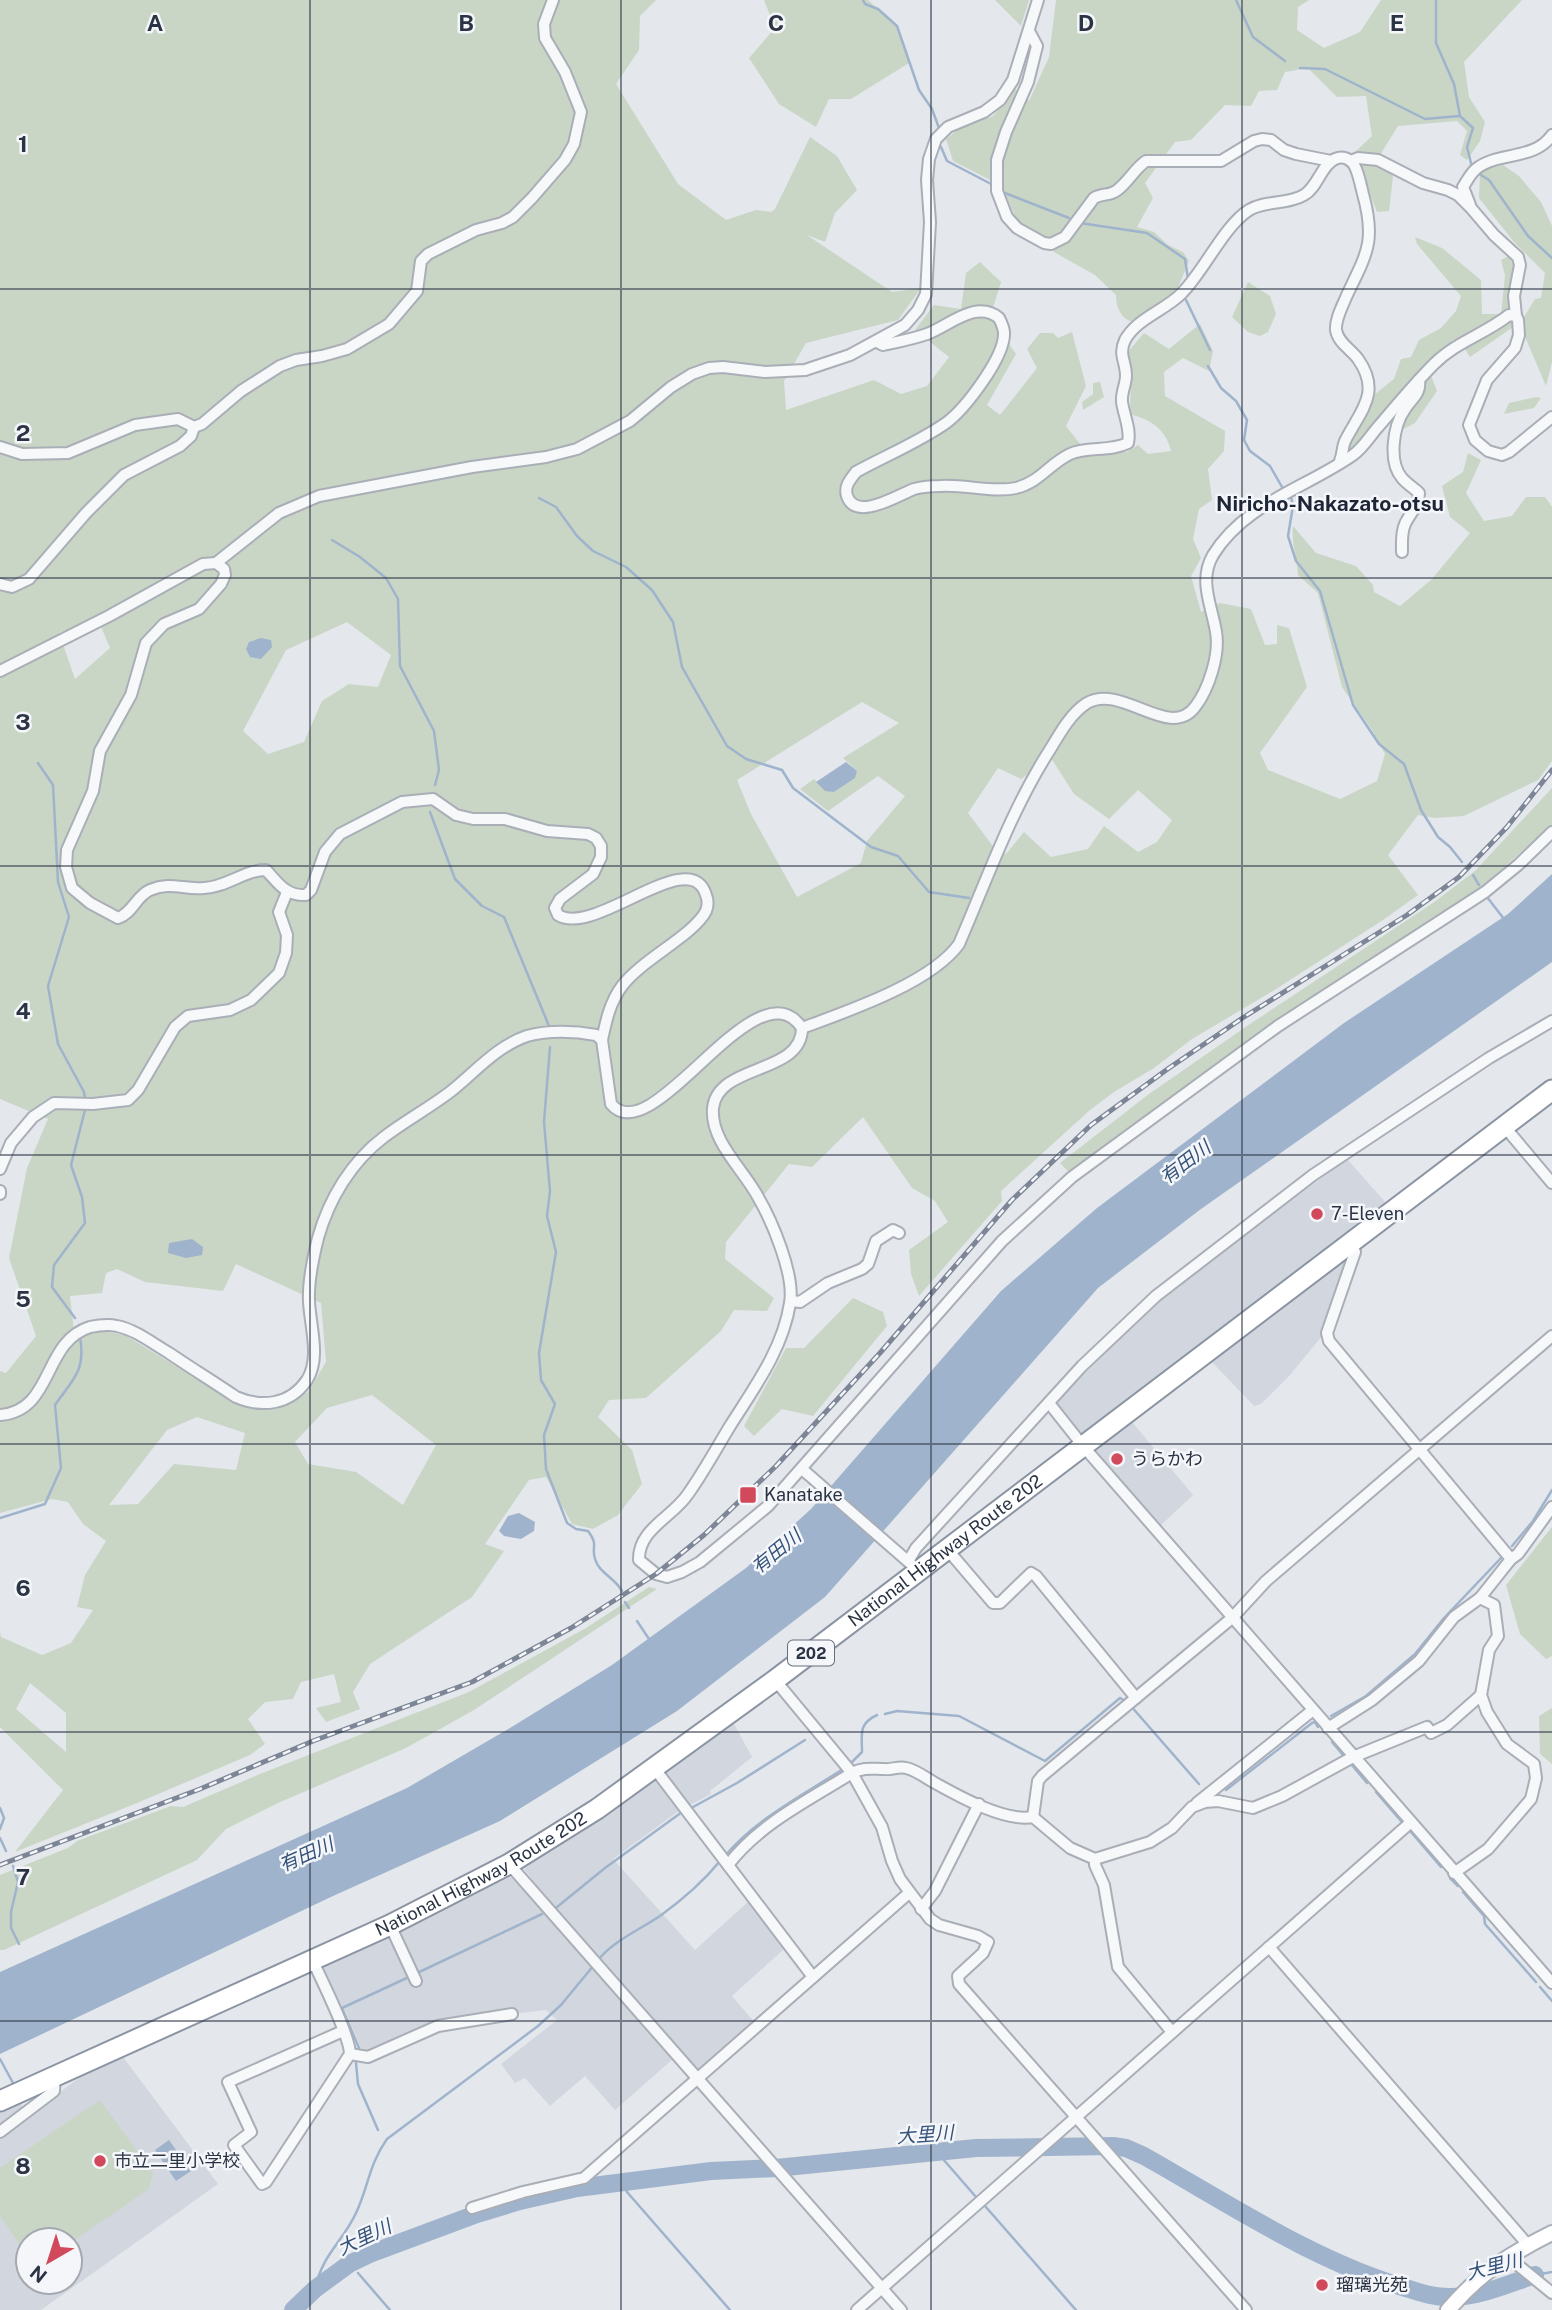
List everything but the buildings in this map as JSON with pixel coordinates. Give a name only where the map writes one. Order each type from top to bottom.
[{"type":"highway","name":"National Highway Route 202","points":[[0,2101],[390,1925],[509,1864],[597,1809],[775,1680],[912,1566],[947,1549],[1552,1090]]},
{"type":"street","points":[[0,447],[22,454],[68,453],[135,425],[178,419],[194,427],[202,425],[241,391],[280,366],[347,349],[389,324],[417,291],[421,261],[428,254],[476,230],[502,223],[532,198],[565,160],[574,144],[581,112],[565,72],[545,38],[544,24],[553,0]]},
{"type":"street","points":[[0,671],[109,616],[203,564],[216,563],[279,513],[319,496],[472,467],[546,457],[578,449],[630,421],[671,387],[692,374],[709,368],[723,367],[765,372],[805,370],[850,355],[905,325],[918,310],[926,294],[930,222],[927,180],[929,159],[936,139],[948,127],[984,112],[1000,100],[1013,80],[1038,0]]},
{"type":"street","points":[[1029,31],[1037,46],[1028,82],[997,160],[998,191],[1007,217],[1017,228],[1051,244],[1065,237],[1094,198],[1119,189],[1146,161],[1221,161],[1262,139],[1271,140],[1284,150],[1296,154],[1331,160],[1378,160],[1423,183],[1448,190],[1471,208],[1518,257],[1520,265],[1514,296],[1519,335],[1515,348],[1487,380],[1472,414],[1469,425],[1472,435],[1488,451],[1502,455],[1552,417]]},
{"type":"street","points":[[1471,208],[1463,187],[1474,171],[1490,162],[1532,152],[1552,135]]},
{"type":"street","points":[[877,342],[883,345],[926,334],[971,312],[983,310],[999,318],[1004,334],[999,353],[964,405],[947,422],[856,472],[847,484],[849,500],[856,506],[865,508],[917,488],[944,485],[1011,489],[1031,484],[1072,453],[1119,447],[1128,443],[1129,435],[1121,399],[1126,375],[1120,352],[1127,337],[1135,328],[1181,295],[1247,211],[1261,205],[1301,197],[1310,191],[1331,160]]},
{"type":"street","points":[[1340,461],[1345,440],[1366,405],[1370,384],[1364,367],[1354,353],[1342,344],[1336,330],[1339,313],[1368,250],[1371,233],[1356,167],[1351,161]]},
{"type":"street","points":[[802,1028],[901,987],[934,970],[951,955],[959,944],[1007,828],[1031,779],[1062,730],[1087,703],[1100,699],[1116,699],[1167,718],[1187,715],[1197,705],[1208,683],[1217,651],[1217,633],[1206,577],[1212,558],[1223,542],[1244,519],[1267,503],[1356,452],[1419,380],[1450,350],[1509,316],[1516,316]]},
{"type":"street","points":[[1402,552],[1405,525],[1416,506],[1419,493],[1403,480],[1395,466],[1394,448],[1399,421],[1418,394],[1419,380]]},
{"type":"street","points":[[0,584],[12,586],[29,579],[86,513],[124,475],[180,446],[191,436],[194,427]]},
{"type":"street","points":[[216,563],[224,569],[225,575],[221,584],[199,609],[163,624],[146,643],[131,695],[100,751],[93,791],[67,850],[66,867],[72,888],[90,903],[118,918],[126,915],[145,891],[164,884],[202,889],[226,885],[254,870],[266,870],[287,892],[297,896],[306,895],[311,890],[325,852],[340,834],[402,802],[433,799],[456,815],[473,819],[505,819],[547,831],[588,834],[596,838],[601,845],[601,857],[593,874],[560,899],[555,908],[558,915],[566,920],[616,906],[669,881],[686,877],[697,882],[705,891],[708,900],[706,910],[695,924],[624,983],[613,998],[602,1040],[611,1104],[616,1109],[632,1114],[641,1111],[684,1079],[729,1038],[767,1014],[779,1013],[792,1017],[802,1028],[802,1038],[788,1056],[742,1076],[722,1090],[713,1107],[715,1130],[759,1198],[783,1256],[790,1276],[791,1301],[772,1357],[758,1385],[687,1496],[669,1516],[652,1528],[639,1550],[639,1560],[656,1574],[667,1577],[691,1567],[768,1506],[1002,1241],[1064,1184],[1278,1026],[1485,892],[1552,832]]},
{"type":"street","points":[[0,1169],[11,1143],[33,1117],[54,1103],[93,1104],[128,1100],[138,1090],[175,1027],[188,1016],[230,1010],[251,1000],[279,973],[286,953],[287,935],[279,912],[287,892]]},
{"type":"street","points":[[912,1566],[916,1548],[1111,1337],[1147,1304],[1313,1175],[1443,1088],[1552,1021]]},
{"type":"street","points":[[0,1415],[10,1415],[27,1406],[38,1393],[62,1346],[77,1331],[97,1325],[114,1325],[134,1331],[236,1397],[251,1403],[262,1405],[282,1400],[298,1391],[313,1367],[309,1299],[319,1235],[342,1181],[360,1158],[383,1138],[449,1093],[506,1046],[528,1036],[545,1033],[585,1033],[596,1035],[602,1040]]},
{"type":"street","points":[[1504,1126],[1552,1183]]},
{"type":"street","points":[[791,1301],[800,1302],[828,1283],[862,1269],[868,1264],[876,1241],[893,1230],[899,1233]]},
{"type":"street","points":[[1351,1242],[1355,1252],[1327,1334],[1329,1341],[1511,1559]]},
{"type":"street","points":[[1033,1816],[1038,1781],[1042,1776],[1232,1618],[1266,1581],[1552,1336]]},
{"type":"street","points":[[1049,1403],[1232,1618],[1552,1983]]},
{"type":"street","points":[[802,1469],[912,1566]]},
{"type":"street","points":[[1328,1728],[1372,1700],[1419,1661],[1454,1618],[1480,1598],[1511,1559],[1518,1555],[1552,1507]]},
{"type":"street","points":[[947,1549],[993,1603],[1000,1603],[1031,1573],[1036,1576],[1131,1702]]},
{"type":"street","points":[[1454,1873],[1488,1849],[1531,1799],[1536,1779],[1534,1764],[1507,1744],[1487,1712],[1481,1695],[1489,1650],[1499,1636],[1494,1605],[1480,1598]]},
{"type":"street","points":[[775,1680],[849,1768],[882,1827],[892,1861],[921,1909],[939,1925],[978,1936],[988,1942],[983,1954],[958,1976],[959,1984],[1246,2310]]},
{"type":"street","points":[[1192,1807],[1218,1801],[1253,1808],[1282,1796],[1353,1757],[1427,1727],[1431,1733],[1447,1725],[1481,1695]]},
{"type":"street","points":[[1033,1816],[1070,1848],[1095,1859],[1150,1842],[1172,1828],[1192,1807],[1312,1710]]},
{"type":"street","points":[[727,1865],[739,1850],[768,1826],[849,1768],[908,1768],[1008,1816],[1021,1819],[1033,1816]]},
{"type":"street","points":[[655,1769],[813,1977]]},
{"type":"street","points":[[921,1909],[935,1891],[979,1804]]},
{"type":"street","points":[[858,2310],[1410,1823]]},
{"type":"street","points":[[1095,1859],[1104,1885],[1118,1967],[1172,2032]]},
{"type":"street","points":[[509,1864],[901,2310]]},
{"type":"street","points":[[472,2208],[523,2192],[584,2178],[909,1893]]},
{"type":"street","points":[[390,1925],[414,1976]]},
{"type":"street","points":[[1269,1947],[1528,2245]]},
{"type":"street","points":[[312,1959],[350,2047],[350,2054],[262,2184],[234,2145],[251,2132],[228,2082],[343,2031]]},
{"type":"street","points":[[350,2054],[368,2057],[438,2026],[512,2014]]},
{"type":"street","points":[[0,2132],[54,2091],[55,2075]]},
{"type":"street","points":[[1451,2307],[1487,2270],[1552,2233]]},
{"type":"street","points":[[1507,2257],[1552,2293]]},
{"type":"shaded area","points":[[1347,1159],[1387,1204],[1082,1437],[1056,1404],[1111,1346],[1177,1285]]},
{"type":"shaded area","points":[[1350,1250],[1357,1257],[1322,1336],[1290,1375],[1261,1404],[1254,1406],[1211,1361]]},
{"type":"shaded area","points":[[1132,1422],[1193,1495],[1160,1526],[1091,1448]]},
{"type":"shaded area","points":[[733,1722],[752,1757],[710,1791],[711,1794],[680,1810],[613,1859],[695,1950],[750,1900],[784,1949],[732,1996],[756,2024],[697,2074],[558,1913],[524,1869]]},
{"type":"shaded area","points":[[510,1877],[673,2059],[615,2110],[585,2076],[550,2106],[525,2078],[515,2083],[501,2064],[557,2020],[546,2010],[439,2023],[368,2054],[362,2051],[345,2010],[338,2005],[321,1966]]},
{"type":"shaded area","name":"市立二里小学校","points":[[123,2057],[218,2184],[84,2279],[84,2226],[14,2226],[14,2296],[61,2296],[41,2310],[0,2310],[0,2138],[84,2074]]},
{"type":"shaded area","points":[[20,2101],[24,2110],[0,2128],[0,2111]]},
{"type":"green space","points":[[0,0],[656,0],[640,16],[639,50],[616,84],[678,184],[726,220],[756,210],[771,212],[775,209],[810,137],[837,156],[857,190],[835,213],[825,242],[807,235],[892,292],[921,288],[898,320],[806,343],[784,381],[786,410],[874,380],[901,394],[927,386],[949,357],[915,330],[934,305],[961,309],[966,273],[980,262],[1001,282],[990,317],[1016,354],[987,405],[1000,415],[1037,368],[1027,349],[1040,333],[1053,333],[1058,338],[1072,332],[1086,386],[1066,426],[1088,454],[1127,452],[1138,445],[1148,454],[1171,451],[1169,443],[1156,426],[1130,414],[1131,373],[1126,354],[1144,333],[1169,349],[1200,324],[1213,351],[1209,371],[1183,358],[1164,372],[1165,396],[1225,431],[1224,451],[1208,469],[1212,500],[1199,509],[1193,539],[1201,558],[1191,576],[1201,612],[1220,603],[1251,609],[1265,645],[1277,644],[1277,625],[1289,628],[1307,687],[1260,753],[1268,770],[1340,799],[1377,781],[1385,754],[1342,687],[1318,593],[1298,575],[1293,526],[1316,553],[1356,566],[1373,585],[1374,592],[1400,606],[1432,579],[1470,533],[1450,517],[1442,486],[1463,472],[1468,453],[1481,460],[1466,493],[1484,521],[1512,516],[1526,497],[1545,497],[1552,507],[1552,761],[1538,780],[1464,816],[1435,818],[1418,815],[1388,855],[1418,895],[1273,991],[1192,1039],[1090,1110],[1001,1191],[1002,1201],[919,1296],[911,1274],[909,1250],[948,1222],[935,1201],[912,1188],[863,1117],[812,1167],[789,1164],[726,1242],[725,1259],[774,1298],[767,1311],[734,1310],[721,1331],[646,1398],[609,1400],[598,1417],[632,1450],[642,1484],[618,1515],[593,1529],[572,1524],[546,1477],[529,1480],[485,1544],[504,1551],[472,1597],[370,1664],[353,1692],[360,1709],[326,1722],[316,1708],[341,1702],[334,1674],[301,1682],[293,1699],[265,1702],[248,1719],[265,1744],[250,1755],[15,1852],[63,1790],[0,1727],[0,1632],[1,1637],[42,1655],[71,1643],[93,1610],[77,1607],[85,1575],[106,1541],[83,1524],[68,1502],[52,1499],[0,1513],[0,1371],[6,1373],[36,1336],[9,1258],[27,1168],[48,1119],[0,1099]],"holes":[[[97,617],[110,648],[75,679],[59,633]],[[347,622],[391,655],[378,687],[349,684],[322,701],[304,742],[268,754],[243,731],[286,650]],[[862,702],[899,723],[843,758],[857,771],[854,778],[834,792],[825,790],[814,779],[800,789],[828,811],[878,776],[905,796],[867,841],[861,863],[797,897],[751,814],[737,780]],[[1051,758],[1074,794],[1109,819],[1138,790],[1172,820],[1157,842],[1138,852],[1104,826],[1088,849],[1051,857],[1024,832],[1006,854],[995,849],[968,813],[998,768],[1021,779]],[[236,1264],[321,1303],[326,1362],[308,1392],[284,1406],[256,1409],[231,1400],[125,1335],[98,1330],[75,1340],[70,1296],[102,1293],[106,1273],[117,1269],[145,1282],[223,1291]],[[372,1395],[436,1445],[403,1505],[356,1472],[308,1464],[295,1442],[327,1408]],[[197,1417],[245,1433],[236,1470],[174,1464],[138,1504],[109,1505],[167,1430]],[[30,1683],[66,1713],[66,1752],[16,1709]]]},
{"type":"green space","points":[[764,0],[868,0],[896,26],[909,63],[851,99],[829,99],[816,127],[779,104],[749,58],[775,28]]},
{"type":"green space","points":[[995,0],[1029,0],[1021,26]]},
{"type":"green space","points":[[1056,0],[1309,0],[1298,7],[1297,30],[1324,48],[1360,32],[1381,0],[1522,0],[1464,62],[1469,97],[1485,122],[1480,141],[1467,160],[1460,155],[1467,131],[1457,121],[1398,126],[1380,155],[1393,177],[1389,211],[1377,212],[1354,153],[1372,136],[1366,96],[1337,97],[1308,68],[1285,72],[1277,90],[1259,91],[1251,106],[1225,105],[1191,140],[1175,142],[1145,183],[1153,198],[1137,227],[1154,232],[1168,245],[1183,252],[1189,261],[1177,290],[1134,322],[1123,316],[1118,308],[1116,295],[1095,275],[1054,252],[1051,239],[1017,221],[1002,186],[953,161],[946,139],[960,128],[993,116],[1015,89],[1029,101],[1049,57]]},
{"type":"green space","points":[[1503,165],[1519,176],[1541,202],[1552,226],[1552,362],[1546,386],[1526,339],[1524,317],[1535,299],[1541,298],[1545,273],[1514,242],[1479,198],[1480,171]]},
{"type":"green space","points":[[1415,237],[1442,248],[1481,280],[1482,314],[1501,314],[1505,275],[1501,260],[1509,256],[1517,273],[1510,297],[1513,327],[1470,357],[1463,346],[1453,340],[1423,366],[1430,373],[1437,391],[1415,423],[1402,430],[1396,404],[1374,422],[1352,450],[1347,444],[1367,413],[1374,395],[1394,379],[1401,359],[1411,357],[1419,340],[1441,328],[1456,311],[1461,296],[1417,244]]},
{"type":"green space","points":[[1248,282],[1270,296],[1276,314],[1268,332],[1260,336],[1248,332],[1232,317]]},
{"type":"green space","points":[[1100,382],[1104,397],[1083,410],[1082,402],[1093,394],[1093,383]]},
{"type":"green space","points":[[1541,398],[1534,408],[1504,414],[1509,403]]},
{"type":"green space","points":[[1552,788],[1552,825],[1482,886],[1266,1028],[1070,1173],[1060,1163],[1149,1094],[1433,903],[1475,871]]},
{"type":"green space","points":[[853,1298],[883,1312],[887,1326],[813,1416],[782,1409],[754,1436],[744,1426],[786,1348],[804,1348]]},
{"type":"green space","points":[[1552,1527],[1552,1656],[1546,1659],[1520,1634],[1506,1585]]},
{"type":"green space","points":[[649,1587],[657,1589],[474,1710],[406,1748],[278,1803],[226,1829],[197,1860],[0,1950],[0,1875],[68,1848],[77,1841],[171,1806],[183,1807],[469,1692],[586,1628]]},
{"type":"green space","points":[[1552,1708],[1552,1764],[1540,1754],[1539,1716]]},
{"type":"green space","points":[[100,2100],[153,2173],[149,2189],[84,2233],[84,2226],[14,2226],[14,2236],[0,2215],[0,2168]]},
{"type":"water","points":[[261,638],[271,640],[272,647],[261,659],[250,657],[246,649],[249,642]]},
{"type":"water","points":[[846,762],[857,771],[855,778],[834,792],[825,791],[816,782]]},
{"type":"water","name":"有田川","points":[[1552,874],[1552,962],[1201,1209],[1098,1288],[825,1597],[677,1711],[500,1821],[333,1896],[0,2054],[0,1972],[407,1788],[612,1665],[746,1568],[811,1509],[1001,1291],[1097,1208],[1344,1023],[1508,914]]},
{"type":"water","points":[[192,1239],[203,1247],[202,1255],[186,1258],[168,1253],[169,1243]]},
{"type":"water","points":[[519,1513],[535,1522],[534,1531],[521,1539],[504,1536],[499,1531],[508,1516]]},
{"type":"water","points":[[169,2140],[191,2171],[176,2181],[155,2150]]},
{"type":"waterway","points":[[863,0],[897,26],[919,90],[932,109],[939,128]]},
{"type":"waterway","points":[[1236,0],[1253,37],[1285,61]]},
{"type":"waterway","points":[[1436,0],[1436,43],[1454,84],[1460,116],[1473,128],[1467,147],[1472,167]]},
{"type":"waterway","points":[[1300,68],[1325,69],[1425,119],[1459,116]]},
{"type":"waterway","points":[[941,147],[947,161],[993,185]]},
{"type":"waterway","points":[[1476,172],[1489,180],[1528,236],[1552,258]]},
{"type":"waterway","points":[[1005,193],[1069,218]]},
{"type":"waterway","points":[[1080,223],[1147,233],[1185,259],[1188,279]]},
{"type":"waterway","points":[[1186,300],[1210,350]]},
{"type":"waterway","points":[[1208,366],[1221,388],[1236,401],[1247,420],[1244,440],[1250,451],[1270,466],[1282,487]]},
{"type":"waterway","points":[[1291,497],[1293,506],[1288,536],[1296,561],[1320,591],[1353,705],[1379,744],[1404,764],[1421,810],[1438,837],[1462,862]]},
{"type":"waterway","points":[[539,498],[556,507],[577,536],[593,551],[626,567],[652,590],[673,622],[682,667],[727,746],[746,759],[782,770],[793,788],[871,847],[898,856],[929,892],[969,898]]},
{"type":"waterway","points":[[332,540],[360,557],[386,578],[398,599],[400,666],[434,731],[439,770],[435,785]]},
{"type":"waterway","points":[[38,763],[53,785],[58,882],[69,917],[48,986],[58,1044],[84,1092],[85,1099]]},
{"type":"waterway","points":[[430,812],[455,879],[482,906],[504,917],[549,1026]]},
{"type":"waterway","points":[[1473,875],[1479,885]]},
{"type":"waterway","points":[[1487,897],[1504,919]]},
{"type":"waterway","points":[[550,1047],[544,1122],[550,1191],[547,1216],[556,1252],[539,1353],[541,1380],[555,1404],[544,1435],[546,1469],[567,1523],[576,1529],[588,1531],[594,1543],[597,1564],[622,1591]]},
{"type":"waterway","points":[[75,1318],[52,1287],[54,1265],[85,1223],[82,1197],[71,1165],[86,1106]]},
{"type":"waterway","points":[[0,1518],[45,1504],[61,1468],[55,1405],[79,1367],[80,1337]]},
{"type":"waterway","points":[[1512,1546],[1533,1521],[1552,1490]]},
{"type":"waterway","points":[[1331,1716],[1366,1696],[1415,1654],[1444,1618],[1501,1558]]},
{"type":"waterway","points":[[625,1602],[629,1608]]},
{"type":"waterway","points":[[637,1621],[651,1642]]},
{"type":"waterway","points":[[885,1714],[897,1711],[959,1716],[1045,1761],[1120,1698],[1125,1701]]},
{"type":"waterway","points":[[1130,1705],[1199,1784]]},
{"type":"waterway","points":[[848,1766],[862,1752],[864,1726],[877,1715]]},
{"type":"waterway","points":[[1226,1790],[1312,1723],[1315,1722],[1318,1727]]},
{"type":"waterway","points":[[693,1807],[805,1740]]},
{"type":"waterway","points":[[1332,1742],[1343,1755]]},
{"type":"waterway","points":[[1351,1764],[1367,1783]]},
{"type":"waterway","points":[[725,1856],[765,1819],[843,1769]]},
{"type":"waterway","points":[[1376,1792],[1401,1821]]},
{"type":"waterway","points":[[0,1808],[4,1818],[0,1829]]},
{"type":"waterway","points":[[557,1907],[682,1812]]},
{"type":"waterway","points":[[1411,1832],[1441,1867]]},
{"type":"waterway","points":[[0,1838],[6,1851]]},
{"type":"waterway","points":[[598,1960],[620,1941],[676,1904],[720,1861]]},
{"type":"waterway","points":[[13,1866],[18,1882],[11,1912],[11,1928],[19,1944]]},
{"type":"waterway","points":[[1450,1878],[1458,1886]]},
{"type":"waterway","points":[[1463,1892],[1484,1916],[1485,1924],[1536,1982]]},
{"type":"waterway","points":[[415,1974],[542,1914]]},
{"type":"waterway","points":[[315,2289],[323,2266],[356,2213],[372,2167],[387,2139],[538,2026],[561,2005],[594,1965]]},
{"type":"waterway","points":[[359,2048],[342,2008],[409,1977]]},
{"type":"waterway","points":[[1540,1987],[1552,2001]]},
{"type":"waterway","points":[[0,2059],[13,2083]]},
{"type":"waterway","points":[[356,2063],[358,2084],[378,2130]]},
{"type":"waterway","name":"大里川","points":[[293,2310],[315,2289],[349,2264],[474,2215],[520,2201],[577,2188],[711,2171],[776,2168],[976,2148],[1126,2148],[1305,2247],[1372,2277],[1429,2295],[1464,2296],[1535,2275]]},
{"type":"waterway","points":[[936,2151],[976,2197]]},
{"type":"waterway","points":[[622,2182],[627,2192],[730,2310]]},
{"type":"waterway","points":[[985,2206],[1076,2310]]},
{"type":"waterway","name":"大里川","points":[[1535,2275],[1552,2272]]},
{"type":"waterway","points":[[358,2273],[390,2310]]},
{"type":"railway","points":[[0,1865],[200,1789],[313,1741],[472,1682],[571,1628],[656,1574],[704,1535],[776,1466],[880,1353],[1012,1200],[1091,1125],[1244,1017],[1407,915],[1459,877],[1507,827],[1552,770]]},
{"type":"place","name":"7-Eleven","points":[[1317,1214]]},
{"type":"place","name":"うらかわ","points":[[1117,1459]]},
{"type":"place","name":"Kanatake","points":[[748,1495]]},
{"type":"place","name":"市立二里小学校","points":[[100,2161]]},
{"type":"place","name":"瑠璃光苑","points":[[1322,2285]]},
{"type":"district","name":"Niricho-Nakazato-otsu","points":[[1330,504]]}]
